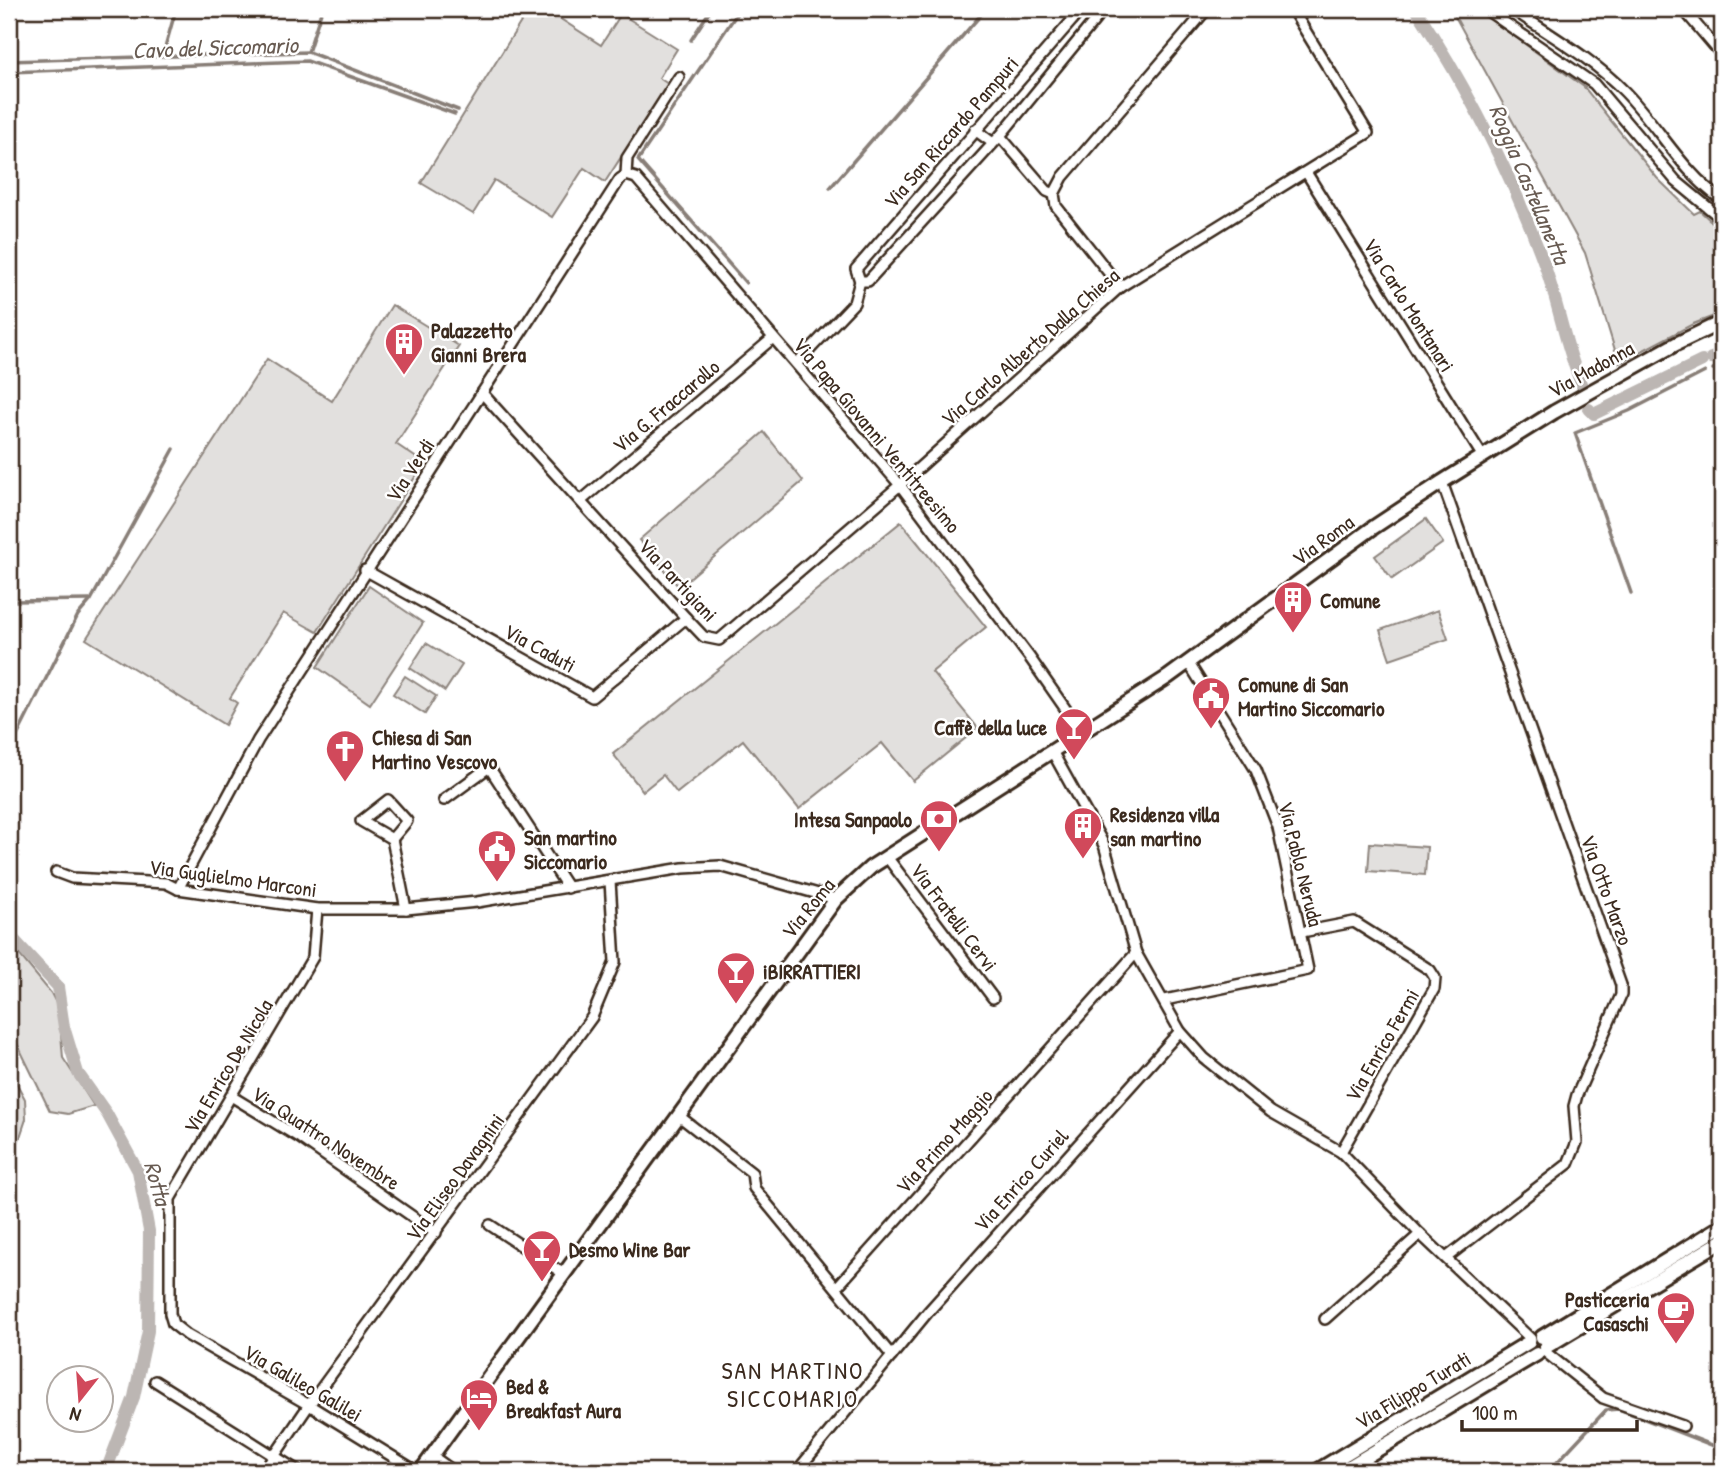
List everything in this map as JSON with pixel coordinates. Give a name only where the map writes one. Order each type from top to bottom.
[{"type":"street","name":"Via San Riccardo Pampuri","points":[[797,363],[854,303],[860,281],[856,269],[1082,9]]},
{"type":"street","name":"Via San Riccardo Pampuri","points":[[860,281],[868,281],[996,139],[1104,9]]},
{"type":"street","points":[[1054,194],[1063,177],[1207,9]]},
{"type":"street","name":"Via Carlo Alberto Dalla Chiesa","points":[[900,485],[1120,287],[1368,133],[1292,9]]},
{"type":"street","points":[[1485,9],[1594,84],[1676,181],[1722,219]]},
{"type":"street","points":[[1512,9],[1603,72],[1626,92],[1681,162],[1722,200]]},
{"type":"street","points":[[1683,9],[1722,55]]},
{"type":"street","name":"Via Verdi","points":[[178,889],[258,740],[365,570],[620,179],[626,175],[627,158],[679,77]]},
{"type":"street","points":[[995,108],[1010,120]]},
{"type":"street","points":[[975,130],[996,139]]},
{"type":"street","name":"Via San Riccardo Pampuri","points":[[996,139],[1047,191],[1054,194],[1056,206],[1120,287]]},
{"type":"street","name":"Via Carlo Montanari","points":[[1306,172],[1483,457]]},
{"type":"street","name":"Via Papa Giovanni Ventitreesimo","points":[[626,175],[636,178],[900,485],[1030,658],[1083,734]]},
{"type":"street","points":[[1711,192],[1711,210]]},
{"type":"street","name":"Via Madonna","points":[[1483,457],[1554,412],[1675,344],[1722,322]]},
{"type":"street","name":"Via G. Fraccarollo","points":[[582,500],[773,338]]},
{"type":"street","name":"Via Partigiani","points":[[482,393],[704,637],[719,640],[900,485]]},
{"type":"street","name":"Via Roma","points":[[418,1471],[432,1456],[836,899],[887,858],[1083,734],[1188,662],[1374,527],[1483,457]]},
{"type":"street","name":"Via Otto Marzo","points":[[1443,482],[1621,985],[1621,995],[1577,1095],[1574,1106],[1577,1142],[1568,1164],[1446,1258]]},
{"type":"street","name":"Via Caduti","points":[[365,570],[592,697],[686,618]]},
{"type":"street","name":"Via Pablo Neruda","points":[[1165,1000],[1308,970],[1278,827],[1256,770],[1188,662]]},
{"type":"street","points":[[1053,753],[1104,845],[1136,953],[1165,1000],[1180,1031],[1204,1058],[1271,1112],[1341,1152],[1420,1234],[1538,1345],[1603,1398],[1683,1426]]},
{"type":"street","points":[[444,800],[489,767],[569,888]]},
{"type":"street","points":[[391,839],[407,821],[387,800],[361,821],[391,839],[406,909]]},
{"type":"street","name":"Via Fratelli Cervi","points":[[887,858],[993,998]]},
{"type":"street","name":"Via Guglielmo Marconi","points":[[56,872],[72,878],[166,883],[178,889],[317,909],[406,909],[477,902],[683,868],[720,866],[836,899]]},
{"type":"street","name":"Via Eliseo Davagnini","points":[[264,1471],[309,1405],[592,1017],[615,962],[610,881]]},
{"type":"street","name":"Via Enrico De Nicola","points":[[173,1324],[170,1314],[168,1262],[170,1199],[313,957],[317,909]]},
{"type":"street","name":"Via Enrico Fermi","points":[[1302,932],[1354,922],[1430,970],[1434,978],[1434,989],[1341,1152]]},
{"type":"street","name":"Via Primo Maggio","points":[[837,1287],[1136,953]]},
{"type":"street","name":"Via Enrico Curiel","points":[[797,1471],[996,1234],[1180,1031]]},
{"type":"street","name":"Via Quattro Novembre","points":[[231,1096],[300,1138],[436,1233]]},
{"type":"street","points":[[679,1116],[752,1173],[754,1188],[892,1356]]},
{"type":"street","points":[[490,1224],[564,1274]]},
{"type":"street","name":"Via Filippo Turati","points":[[1342,1471],[1722,1226]]},
{"type":"street","points":[[1325,1319],[1420,1234]]},
{"type":"street","name":"Via Filippo Turati","points":[[1317,1471],[1722,1241]]},
{"type":"street","name":"Via Galileo Galilei","points":[[173,1324],[187,1335],[418,1471]]},
{"type":"street","points":[[155,1381],[298,1471]]},
{"type":"street","points":[[432,1456],[453,1471]]},
{"type":"shaded area","points":[[529,9],[545,9],[601,45],[621,14],[677,49],[659,78],[668,84],[605,182],[584,168],[552,217],[494,180],[473,214],[421,183]]},
{"type":"shaded area","points":[[1451,9],[1477,9],[1584,87],[1657,178],[1694,214],[1700,211],[1722,231],[1722,313],[1693,324],[1619,363],[1585,253]]},
{"type":"shaded area","points":[[392,305],[459,346],[396,444],[424,463],[317,632],[283,613],[230,698],[237,703],[225,725],[86,639],[267,359],[332,401]]},
{"type":"shaded area","points":[[764,432],[803,481],[679,587],[639,540]]},
{"type":"shaded area","points":[[1426,519],[1443,543],[1392,579],[1375,556]]},
{"type":"shaded area","points":[[901,522],[986,627],[932,672],[978,728],[913,781],[882,743],[799,809],[743,740],[677,793],[663,775],[643,791],[613,754]]},
{"type":"shaded area","points":[[369,586],[423,623],[370,704],[317,667]]},
{"type":"shaded area","points":[[1438,610],[1448,639],[1390,659],[1380,630]]},
{"type":"shaded area","points":[[426,643],[462,665],[445,691],[410,668]]},
{"type":"shaded area","points":[[405,676],[436,696],[425,714],[393,694]]},
{"type":"shaded area","points":[[1370,843],[1427,847],[1425,875],[1368,871]]},
{"type":"shaded area","points":[[9,942],[51,993],[59,1009],[63,1058],[94,1106],[68,1114],[50,1111],[9,1027]]},
{"type":"shaded area","points":[[9,1069],[25,1099],[26,1119],[9,1170]]},
{"type":"waterway","name":"Cavo del Siccomario","points":[[163,55],[176,9]]},
{"type":"waterway","name":"Cavo del Siccomario","points":[[308,52],[322,9]]},
{"type":"waterway","points":[[691,40],[711,9]]},
{"type":"waterway","points":[[740,9],[638,160],[746,283]]},
{"type":"waterway","name":"Cavo del Siccomario","points":[[830,188],[986,9]]},
{"type":"waterway","name":"Roggia Castellanetta","points":[[1416,9],[1469,99],[1516,193],[1548,274],[1570,354],[1582,386]]},
{"type":"waterway","name":"Cavo del Siccomario","points":[[9,61],[308,52],[458,110]]},
{"type":"waterway","name":"Cavo del Siccomario","points":[[9,72],[307,61],[455,114]]},
{"type":"waterway","name":"Roggia Castellanetta","points":[[1711,358],[1722,355]]},
{"type":"waterway","name":"Roggia Castellanetta","points":[[1589,409],[1594,414],[1702,361]]},
{"type":"waterway","name":"Cavo del Siccomario","points":[[1713,369],[1722,367]]},
{"type":"waterway","name":"Cavo del Siccomario","points":[[1631,593],[1575,433],[1629,411],[1705,372]]},
{"type":"waterway","name":"Cavo del Siccomario","points":[[9,752],[78,615],[91,600],[174,449]]},
{"type":"waterway","name":"Cavo del Siccomario","points":[[9,594],[13,601],[90,600]]},
{"type":"waterway","name":"Rotta","points":[[9,934],[58,987],[64,1027],[78,1073],[107,1114],[138,1171],[149,1231],[148,1331],[134,1397],[106,1471]]},
{"type":"waterway","points":[[1549,1471],[1606,1410],[1619,1409],[1722,1449]]},
{"type":"place","name":"Palazzetto Gianni Brera","points":[[404,376]]},
{"type":"place","name":"Comune","points":[[1293,634]]},
{"type":"place","name":"Comune di San Martino Siccomario","points":[[1211,730]]},
{"type":"place","name":"Caffè della luce","points":[[1074,761]]},
{"type":"place","name":"Chiesa di San Martino Vescovo","points":[[345,783]]},
{"type":"place","name":"Intesa Sanpaolo","points":[[939,853]]},
{"type":"place","name":"Residenza villa san martino","points":[[1083,860]]},
{"type":"place","name":"San martino Siccomario","points":[[497,883]]},
{"type":"place","name":"iBIRRATTIERI","points":[[736,1005]]},
{"type":"place","name":"Desmo Wine Bar","points":[[542,1283]]},
{"type":"place","name":"Pasticceria Casaschi","points":[[1676,1345]]},
{"type":"place","name":"Bed & Breakfast Aura","points":[[479,1432]]},
{"type":"district","name":"SAN MARTINO SICCOMARIO","points":[[793,1384]]}]
